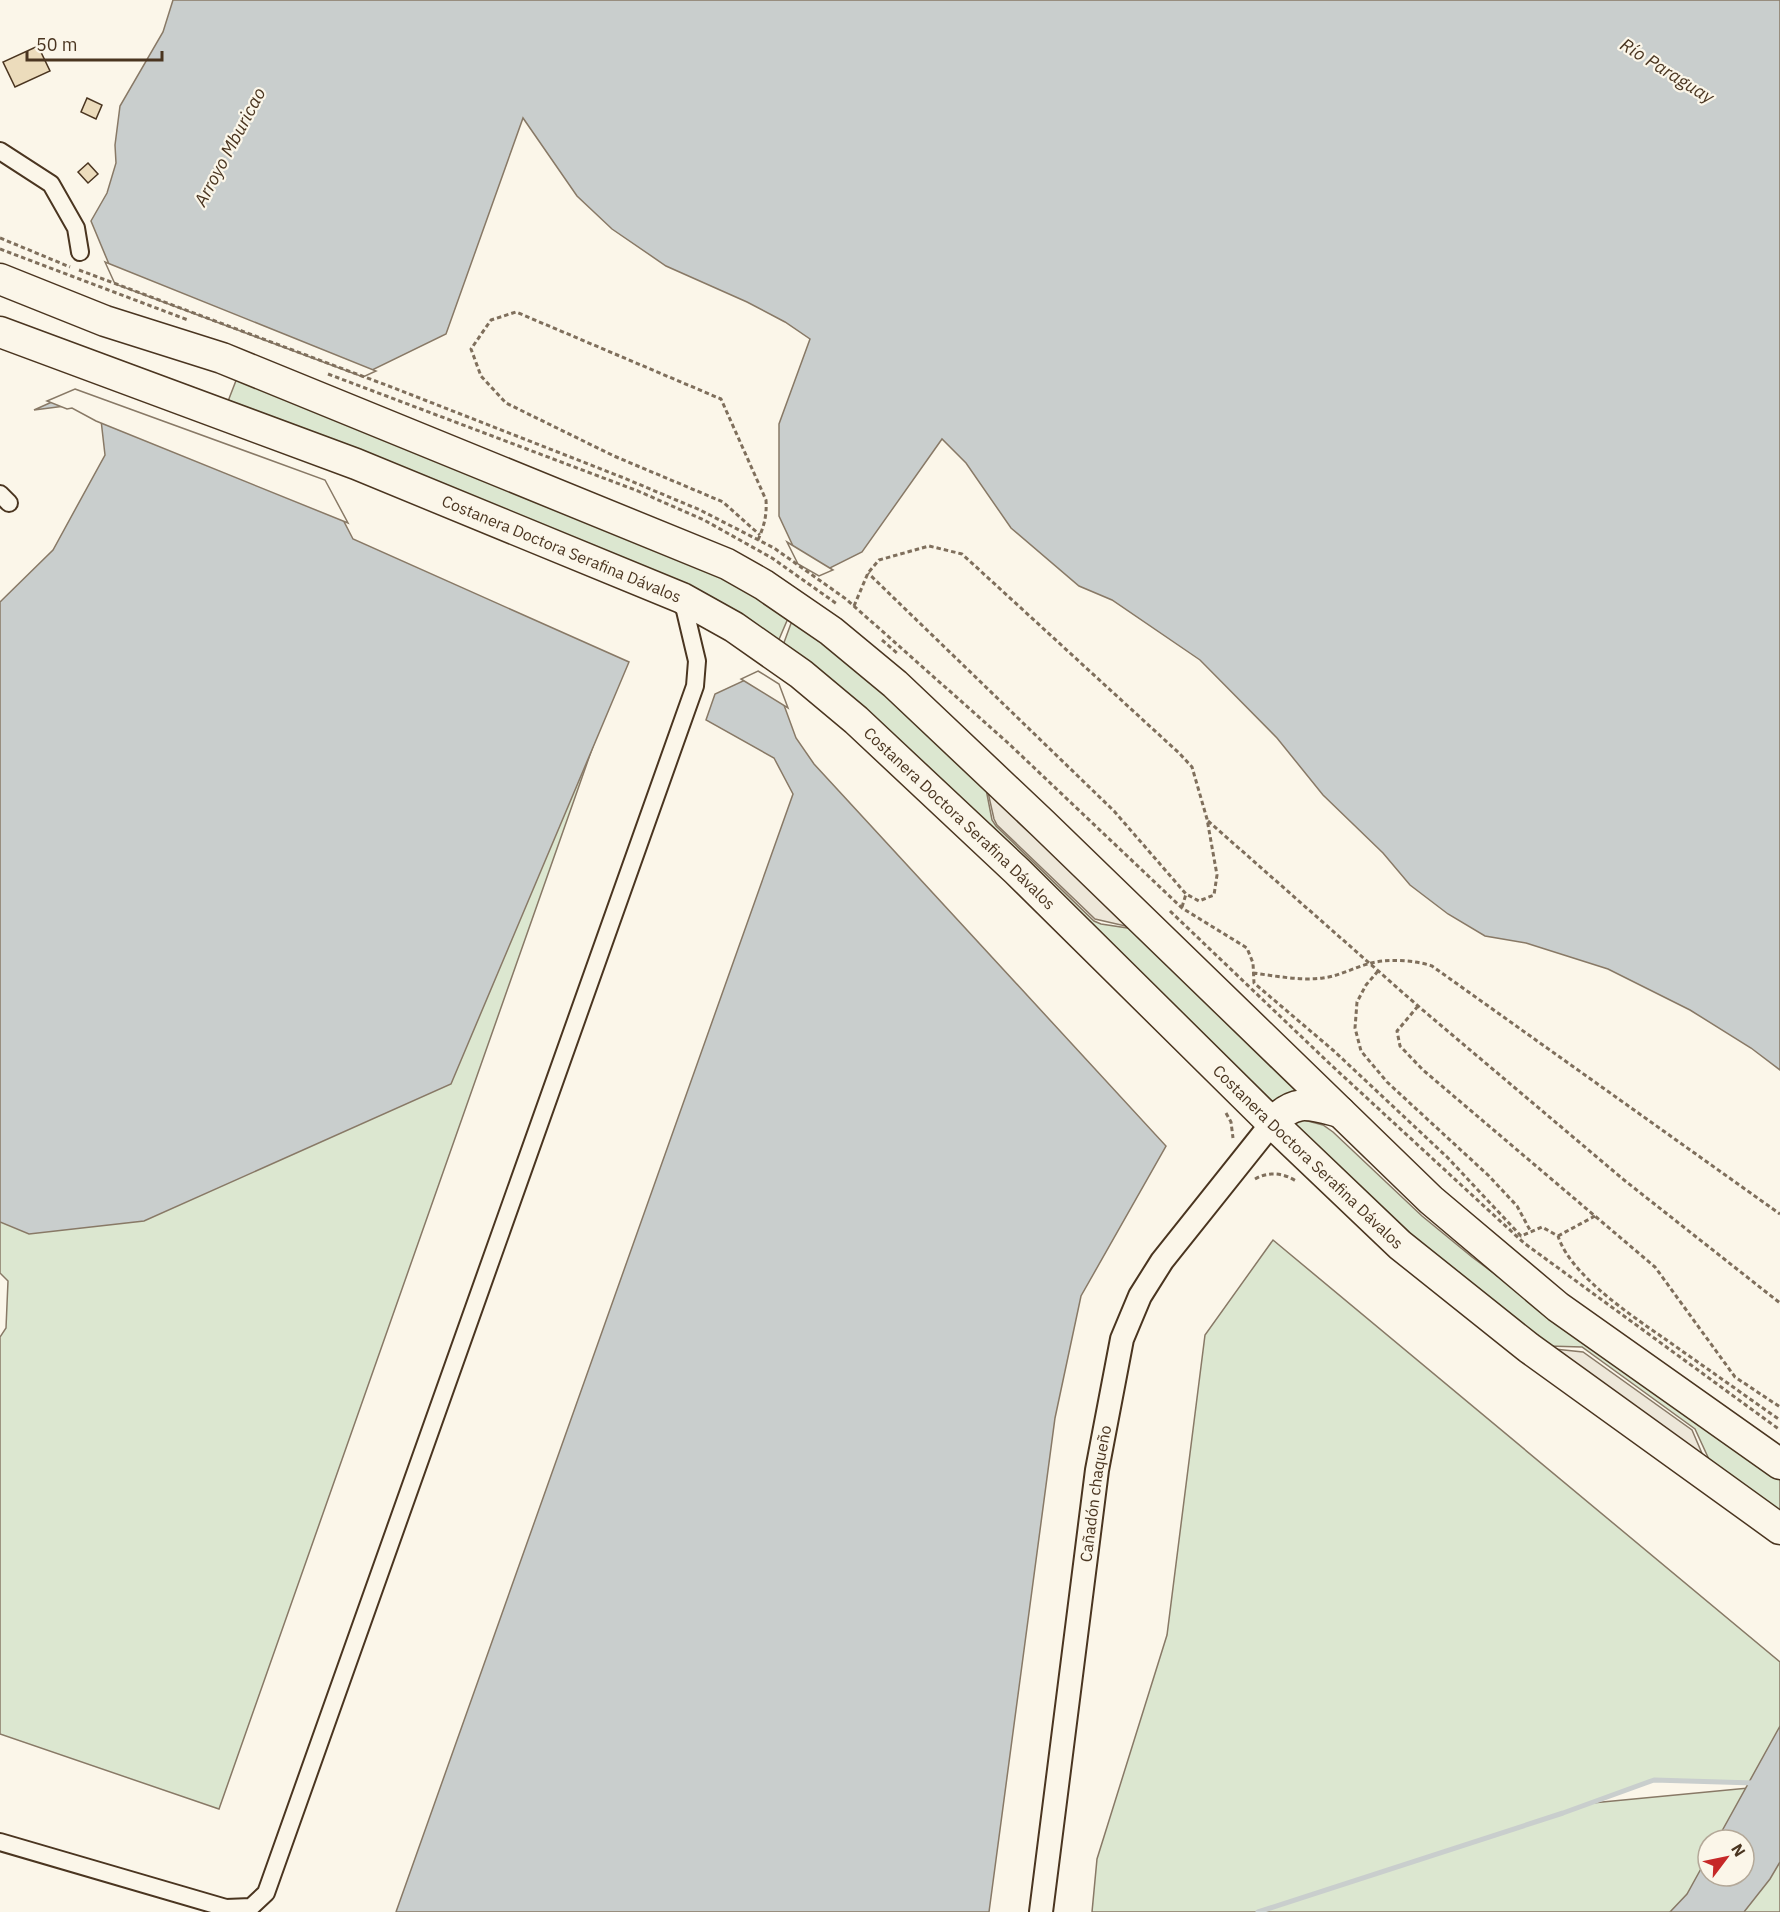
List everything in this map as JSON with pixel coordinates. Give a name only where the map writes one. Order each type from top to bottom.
[{"type":"highway","points":[[0,279],[105,321],[384,410],[728,564],[768,571],[835,618],[895,684],[1431,1200],[1558,1307],[1780,1464]]},
{"type":"highway","name":"Costanera Doctora Serafina Dávalos","points":[[0,332],[356,464],[682,598],[734,627],[801,674],[856,720],[1009,864],[1272,1123],[1400,1245],[1529,1348],[1780,1529]]},
{"type":"highway","points":[[1272,1123],[1283,1111],[1294,1105],[1309,1104],[1340,1112]]},
{"type":"main road","name":"Cañadón chaqueño","points":[[1041,1912],[1097,1470],[1122,1339],[1140,1296],[1162,1261],[1272,1123]]},
{"type":"street","points":[[0,151],[51,184],[76,228],[80,252]]},
{"type":"street","points":[[0,1842],[226,1908],[251,1907],[266,1893],[695,686],[698,661],[682,598]]},
{"type":"path","points":[[0,238],[112,283],[394,388],[700,510],[774,549],[854,606],[1007,742],[1182,908],[1247,948],[1253,963],[1254,983],[1334,1052],[1447,1157],[1521,1236],[1542,1227],[1558,1236],[1562,1249],[1601,1291],[1780,1420]]},
{"type":"path","points":[[0,249],[111,291]]},
{"type":"path","points":[[758,540],[760,535],[767,517],[766,500],[722,399],[516,312],[490,320],[471,349],[481,376],[506,403],[614,456],[723,502],[760,535]]},
{"type":"path","points":[[384,410],[638,491],[704,520],[768,571],[835,618]]},
{"type":"path","points":[[854,606],[868,573],[879,560],[929,546],[962,554],[1179,753],[1192,768],[1207,819],[1217,875],[1214,895],[1199,901],[1186,894],[1114,811],[868,573]]},
{"type":"path","points":[[875,634],[902,657]]},
{"type":"path","points":[[1207,819],[1418,1006],[1624,1179],[1780,1303]]},
{"type":"path","points":[[1182,908],[1186,894]]},
{"type":"path","points":[[1166,908],[1330,1064],[1524,1243],[1780,1430]]},
{"type":"path","points":[[1254,973],[1285,978],[1322,978],[1347,972],[1369,963],[1416,961],[1432,966],[1780,1214]]},
{"type":"path","points":[[1378,971],[1366,985],[1357,1002],[1354,1028],[1361,1051],[1387,1082],[1489,1176],[1517,1206],[1531,1232]]},
{"type":"path","points":[[1418,1006],[1397,1031],[1400,1046],[1423,1070],[1655,1267],[1735,1377],[1780,1407]]},
{"type":"path","points":[[1558,1236],[1595,1216]]},
{"type":"green space","points":[[237,378],[708,566],[789,616],[777,644],[225,409]]},
{"type":"green space","points":[[793,618],[845,655],[986,789],[992,820],[996,826],[1094,921],[1134,929],[1298,1091],[1270,1102],[782,648]]},
{"type":"green space","points":[[617,678],[219,1809],[0,1734],[0,1337],[6,1328],[8,1281],[0,1273],[0,1165]]},
{"type":"green space","points":[[1304,1120],[1323,1125],[1333,1132],[1422,1216],[1472,1257],[1608,1358],[1780,1479],[1780,1516],[1713,1468],[1695,1429],[1582,1347],[1548,1346],[1518,1328],[1409,1233],[1292,1125],[1291,1121]]},
{"type":"green space","points":[[1273,1240],[1780,1662],[1780,1784],[1654,1780],[1592,1803],[1780,1785],[1780,1912],[1092,1912],[1097,1859],[1167,1635],[1205,1335]]},
{"type":"shaded area","points":[[987,788],[1134,928],[1095,919],[997,825]]},
{"type":"shaded area","points":[[1545,1348],[1583,1352],[1692,1430],[1707,1465]]},
{"type":"water","points":[[173,0],[1780,0],[1780,1070],[1751,1048],[1690,1010],[1608,969],[1526,943],[1485,936],[1448,914],[1410,885],[1383,853],[1323,795],[1277,738],[1200,660],[1112,600],[1079,586],[1011,528],[966,463],[942,439],[862,552],[820,573],[800,561],[779,516],[779,424],[810,339],[785,322],[747,302],[666,266],[612,229],[577,196],[523,118],[446,334],[364,374],[116,281],[91,221],[107,193],[116,163],[115,145],[120,106],[163,32]]},
{"type":"water","points":[[74,392],[324,483],[353,539],[629,662],[451,1084],[144,1221],[29,1234],[0,1222],[0,602],[53,550],[105,455],[101,420],[73,405],[34,410]]},
{"type":"water","points":[[758,674],[777,686],[796,738],[814,764],[1166,1146],[1081,1296],[1055,1418],[989,1912],[396,1912],[793,794],[774,758],[706,720],[715,694]]},
{"type":"water","points":[[1780,1726],[1780,1862],[1770,1879],[1744,1912],[1670,1912],[1687,1894],[1696,1878],[1696,1888],[1756,1888],[1756,1828],[1724,1828]]},
{"type":"pier","points":[[105,262],[376,371],[363,377],[115,284]]},
{"type":"pier","points":[[75,389],[325,480],[348,523],[96,421],[72,408],[67,409],[47,401]]},
{"type":"pier","points":[[787,542],[833,570],[819,576],[798,564]]},
{"type":"pier","points":[[758,671],[779,684],[788,708],[741,679]]},
{"type":"building","points":[[38,46],[50,71],[15,87],[3,62]]},
{"type":"building","points":[[87,98],[102,105],[96,119],[81,112]]},
{"type":"building","points":[[88,163],[98,174],[88,183],[78,172]]},
{"type":"waterway","points":[[1258,1912],[1563,1813],[1654,1780],[1754,1783]]},
{"type":"water label","name":"Río Paraguay","points":[[1667,71]]},
{"type":"water label","name":"Arroyo Mburicao","points":[[230,147]]}]
